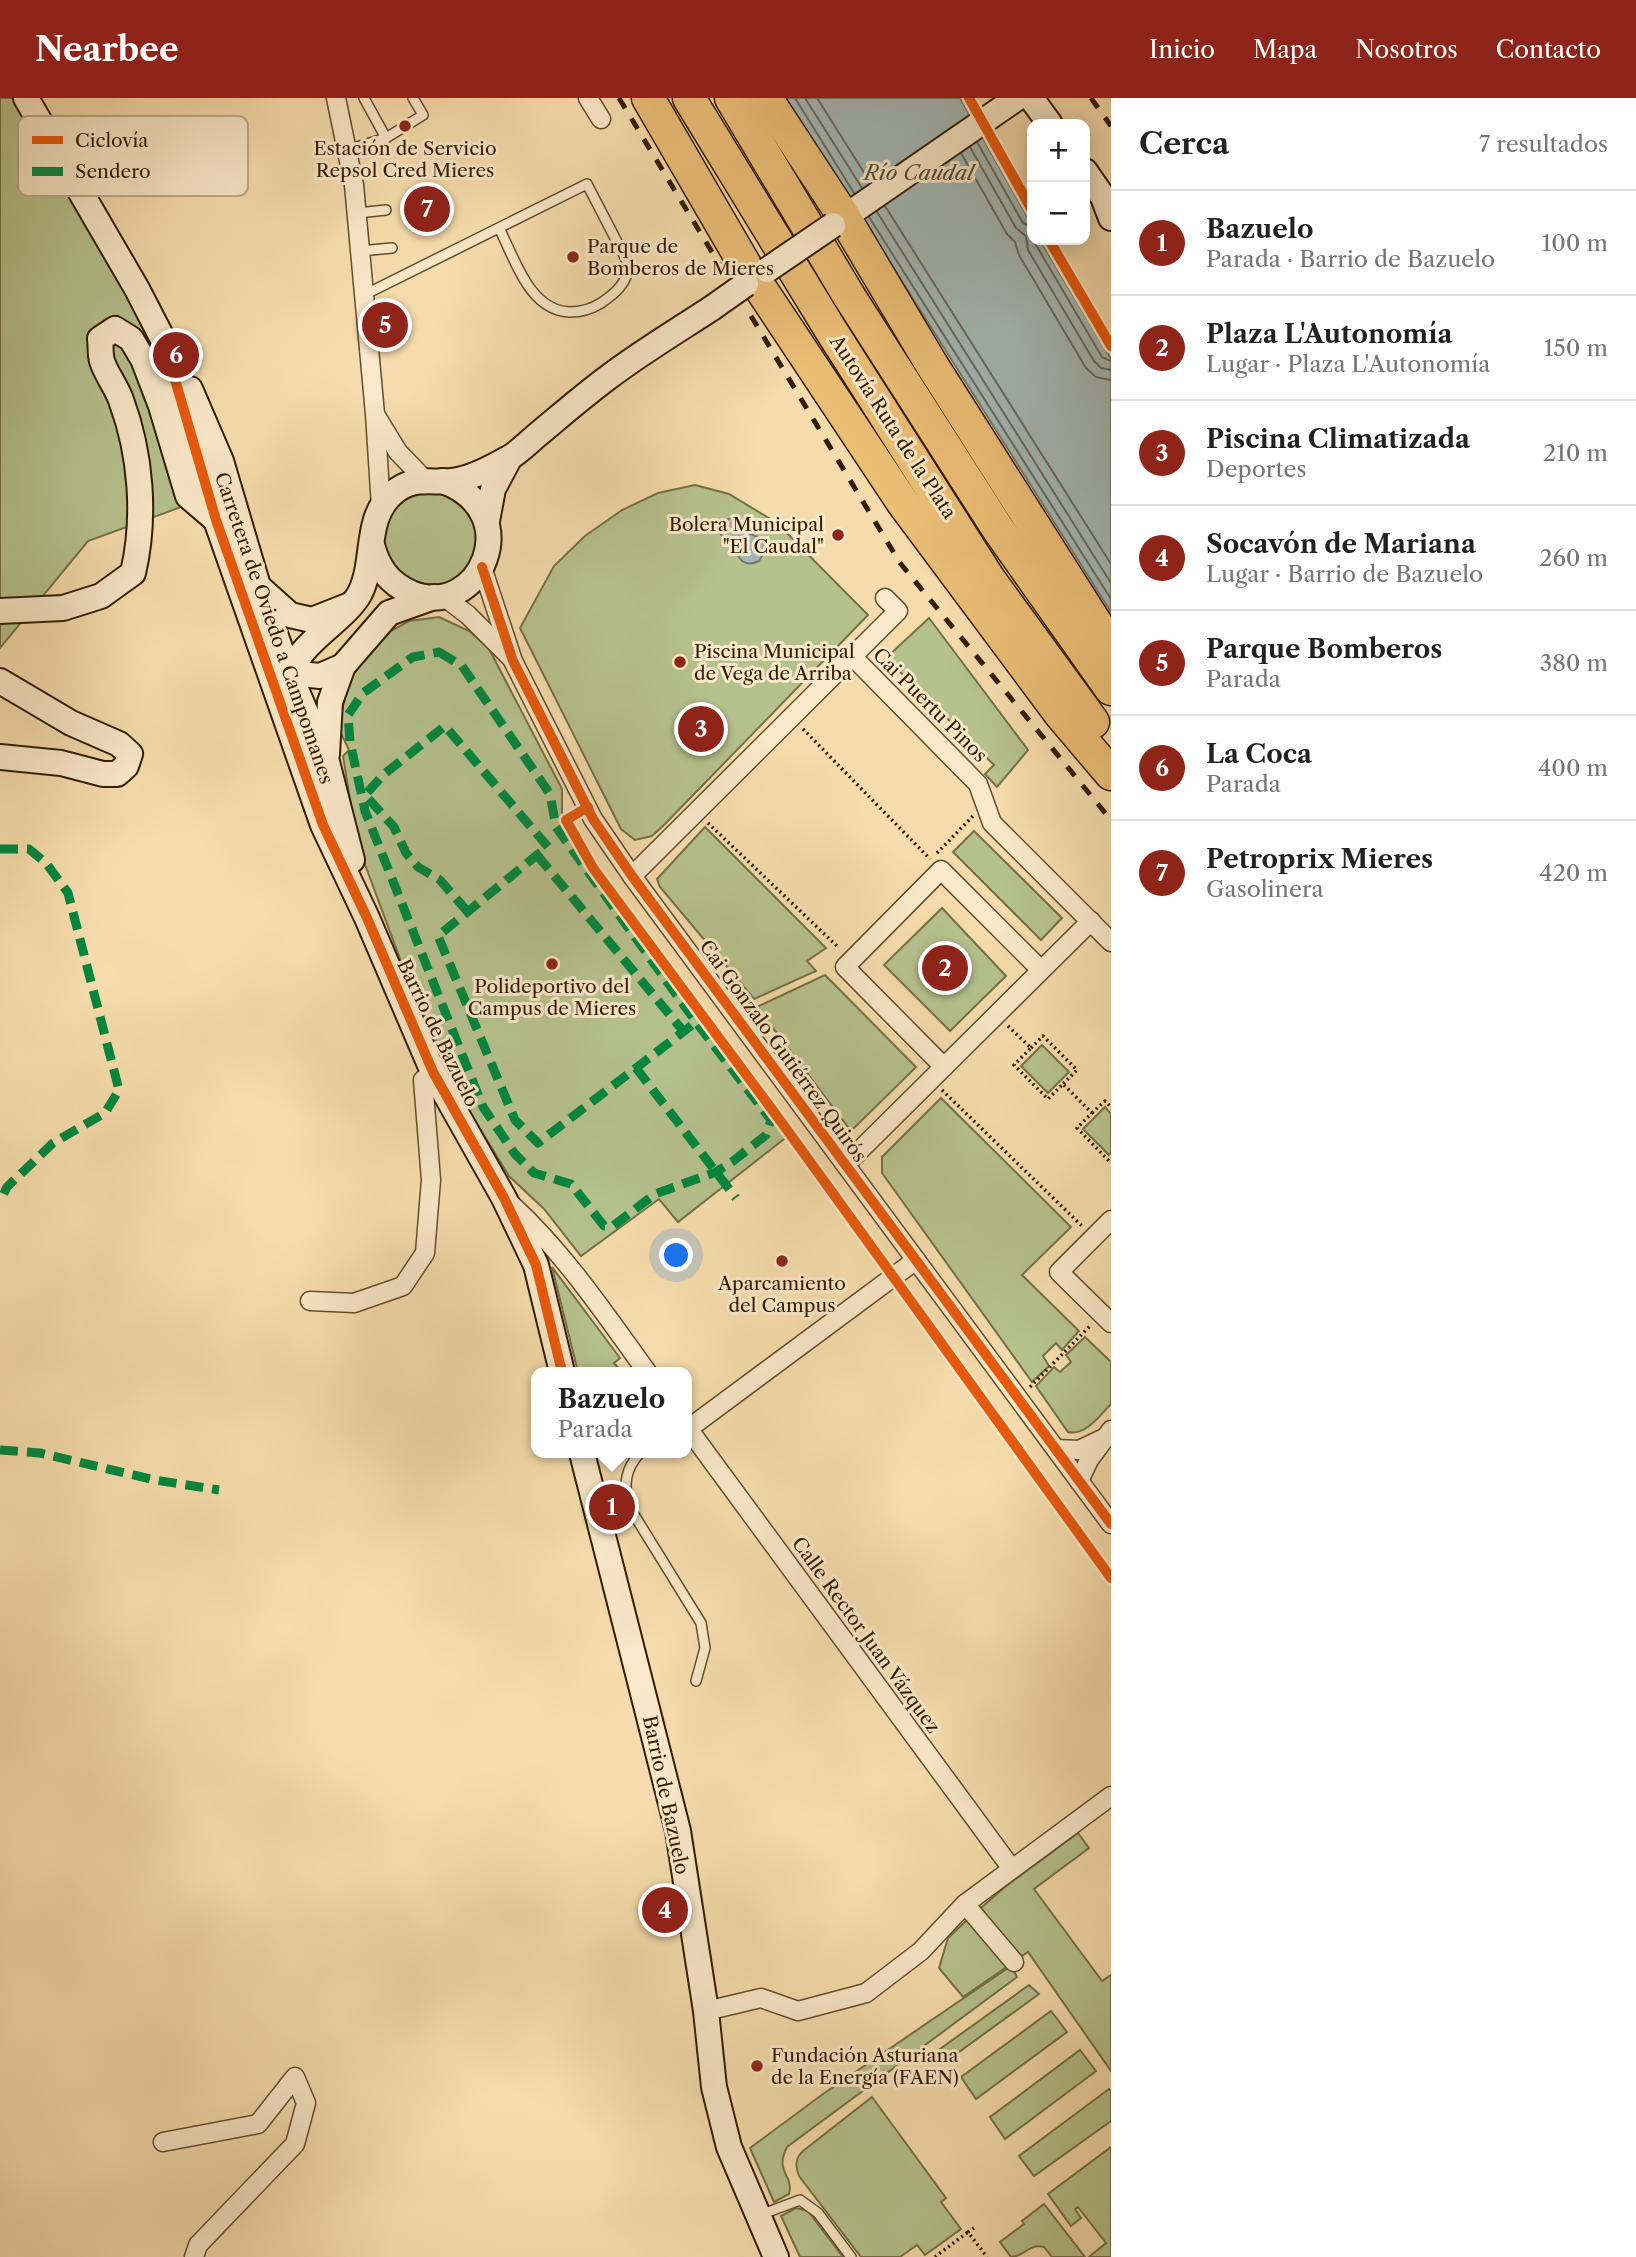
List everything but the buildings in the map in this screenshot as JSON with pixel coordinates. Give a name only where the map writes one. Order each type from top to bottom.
[{"type":"highway","points":[[648,98],[756,278],[903,503],[1061,715],[1111,774]]},
{"type":"highway","name":"Autovía Ruta de la Plata","points":[[689,98],[832,332],[989,579],[1111,747]]},
{"type":"highway","name":"Autovía Ruta de la Plata","points":[[731,98],[849,296],[990,517],[1111,690]]},
{"type":"highway","points":[[766,98],[844,217],[932,365],[1111,647]]},
{"type":"street","points":[[26,98],[36,116]]},
{"type":"street","points":[[336,98],[348,150],[357,213],[381,507]]},
{"type":"street","points":[[587,98],[601,119]]},
{"type":"street","points":[[289,673],[308,646],[360,593],[372,545],[373,525],[381,507],[393,493],[408,484],[459,480],[509,459],[607,378],[1017,98]]},
{"type":"street","points":[[1031,98],[1046,119]]},
{"type":"street","points":[[1090,178],[1103,197],[1111,218]]},
{"type":"street","points":[[83,196],[137,289],[164,342]]},
{"type":"street","points":[[0,611],[63,608],[101,596],[134,573],[140,542],[140,498],[134,448],[121,399],[102,361],[100,339],[115,329],[131,339],[143,359],[161,406],[188,496],[216,520],[258,586],[290,615],[312,620],[350,606]]},
{"type":"street","name":"Carretera de Oviedo a Campomanes","points":[[164,342],[216,520],[301,764],[323,825],[367,918]]},
{"type":"street","name":"Carretera de Oviedo a Campomanes","points":[[164,342],[195,397],[221,461],[258,586],[289,673],[327,762],[367,918]]},
{"type":"street","points":[[327,762],[330,702],[343,666],[389,613],[455,592],[464,586],[482,567],[489,539],[480,507],[470,495],[458,486],[434,480],[398,452],[375,414]]},
{"type":"street","points":[[486,521],[493,489],[509,459]]},
{"type":"street","points":[[372,545],[377,562],[386,577],[400,588],[416,595],[439,596]]},
{"type":"street","name":"Cai Gonzalo Gutiérrez Quirós","points":[[482,567],[513,661],[593,818],[632,876],[1111,1524]]},
{"type":"street","name":"Cai Gonzalo Gutiérrez Quirós","points":[[439,596],[491,636],[513,661]]},
{"type":"street","points":[[632,876],[898,611],[885,598]]},
{"type":"street","points":[[249,611],[270,649],[289,673],[290,694],[306,736],[301,764]]},
{"type":"street","name":"Cai Puertu Pinos","points":[[852,656],[978,784],[992,823],[1111,942]]},
{"type":"street","points":[[289,673],[320,676],[343,666]]},
{"type":"street","points":[[0,681],[71,723],[119,744],[130,754],[126,766],[117,774],[103,774],[61,763],[0,757]]},
{"type":"street","points":[[944,1067],[845,967],[936,865],[1041,970]]},
{"type":"street","name":"Barrio de Bazuelo","points":[[367,918],[433,1072],[504,1198],[536,1265],[561,1367]]},
{"type":"street","points":[[846,1164],[1091,922]]},
{"type":"street","points":[[310,1301],[354,1303],[403,1286],[425,1253],[431,1180],[423,1080],[433,1072]]},
{"type":"street","points":[[504,1198],[539,1230],[578,1277],[643,1367]]},
{"type":"street","points":[[1106,1318],[1059,1272],[1111,1220]]},
{"type":"street","points":[[692,1425],[916,1260]]},
{"type":"street","name":"Calle Rector Juan Vázquez","points":[[692,1433],[1012,1869]]},
{"type":"street","points":[[1056,1449],[1079,1450],[1107,1434]]},
{"type":"street","points":[[1079,1481],[1107,1434]]},
{"type":"street","name":"Barrio de Bazuelo","points":[[583,1458],[678,1831],[706,2011],[714,2087],[729,2147],[776,2257]]},
{"type":"street","points":[[706,2011],[761,1998],[798,2011],[866,1993],[920,1951],[965,1905],[1111,1796]]},
{"type":"street","points":[[965,1905],[1014,1962]]},
{"type":"street","points":[[163,2142],[258,2124],[295,2077],[306,2103],[295,2144],[198,2245],[194,2257]]},
{"type":"lane","points":[[364,98],[386,138]]},
{"type":"lane","points":[[348,150],[386,138],[423,115],[413,98]]},
{"type":"lane","points":[[364,295],[587,184],[629,265],[628,275],[617,291],[593,307],[573,312],[550,308],[533,294],[499,228]]},
{"type":"lane","points":[[357,213],[386,210]]},
{"type":"lane","points":[[360,251],[392,248]]},
{"type":"lane","points":[[636,1458],[630,1466],[624,1486],[628,1505],[701,1623],[705,1648],[696,1681]]},
{"type":"lane","points":[[758,2215],[800,2200],[818,2213],[851,2257]]},
{"type":"path","points":[[791,717],[936,865],[984,804]]},
{"type":"path","points":[[697,811],[851,960]]},
{"type":"path","points":[[996,1015],[1031,1048]]},
{"type":"path","points":[[1044,1036],[1077,1070],[1048,1099],[1014,1065],[1031,1048],[1044,1036]]},
{"type":"path","points":[[931,1080],[1094,1237]]},
{"type":"path","points":[[1063,1084],[1092,1113]]},
{"type":"path","points":[[1111,1107],[1105,1101],[1077,1128],[1111,1163]]},
{"type":"path","points":[[1019,1398],[1106,1318]]},
{"type":"path","points":[[936,2257],[974,2228]]},
{"type":"path","points":[[968,2232],[988,2257]]},
{"type":"green space","points":[[0,98],[14,98],[25,116],[18,116],[18,196],[71,196],[156,341],[214,495],[88,541],[0,648]]},
{"type":"green space","name":"Piscina Municipal de Vega de Arriba","points":[[695,485],[729,494],[777,523],[868,615],[665,824],[652,836],[635,840],[621,829],[520,628],[554,566],[585,536],[622,510],[658,493]]},
{"type":"green space","points":[[429,491],[446,493],[461,501],[478,527],[475,560],[448,586],[414,587],[383,556],[383,525],[387,514],[397,504],[415,494]]},
{"type":"green space","points":[[439,617],[469,631],[488,647],[562,789],[562,819],[589,868],[788,1136],[678,1222],[659,1199],[581,1256],[544,1209],[509,1176],[466,1106],[405,972],[357,843],[343,756],[349,750],[338,727],[349,681],[378,638],[409,621]]},
{"type":"green space","points":[[929,618],[1028,750],[997,787],[985,774],[994,765],[886,658]]},
{"type":"green space","points":[[705,827],[826,948],[807,961],[816,971],[754,999],[660,887],[657,879]]},
{"type":"green space","points":[[974,831],[1062,918],[1041,940],[953,852]]},
{"type":"green space","points":[[942,908],[1006,976],[950,1031],[884,965]]},
{"type":"green space","points":[[825,975],[916,1067],[851,1131],[757,1007]]},
{"type":"green space","points":[[1042,1045],[1069,1072],[1048,1093],[1021,1066]]},
{"type":"green space","points":[[941,1098],[1071,1227],[1022,1275],[1079,1331],[1062,1350],[1056,1343],[1043,1356],[1049,1366],[1032,1382],[882,1173],[882,1157]]},
{"type":"green space","points":[[1105,1107],[1111,1114],[1109,1155],[1083,1129]]},
{"type":"green space","points":[[552,1267],[620,1358],[614,1363],[618,1367],[577,1367]]},
{"type":"green space","points":[[1085,1337],[1111,1362],[1111,1404],[1087,1428],[1068,1432],[1036,1386],[1054,1367],[1060,1372],[1071,1362],[1066,1355]]},
{"type":"green space","points":[[1078,1833],[1089,1848],[1034,1889],[1102,1981],[1111,1975],[1111,2071],[1028,1952],[1019,1958],[981,1914],[981,1908],[1006,1886]]},
{"type":"green space","points":[[968,1919],[1008,1966],[963,1997],[939,1968],[948,1938]]},
{"type":"green space","points":[[1011,1966],[1017,1977],[787,2147],[783,2168],[789,2182],[789,2194],[774,2202],[750,2148],[823,2094]]},
{"type":"green space","points":[[1029,1985],[1039,1994],[948,2060],[940,2049]]},
{"type":"green space","points":[[1051,2011],[1067,2032],[976,2099],[961,2077]]},
{"type":"green space","points":[[1080,2050],[1096,2071],[1005,2139],[990,2117]]},
{"type":"green space","points":[[1109,2089],[1111,2121],[1034,2176],[1019,2156]]},
{"type":"green space","points":[[872,2097],[946,2198],[941,2202],[961,2229],[925,2255],[917,2245],[900,2257],[861,2257],[799,2176],[796,2166],[800,2154]]},
{"type":"green space","points":[[1111,2147],[1111,2257],[1089,2257],[1106,2243],[1078,2207],[1075,2209],[1081,2218],[1071,2226],[1048,2194]]},
{"type":"green space","points":[[1044,2204],[1085,2257],[1052,2257],[1044,2247],[1039,2246],[1011,2257],[1000,2242]]},
{"type":"green space","points":[[796,2208],[808,2211],[843,2257],[800,2257],[781,2216]]},
{"type":"water","name":"Río Caudal","points":[[786,98],[960,98],[1027,216],[1027,245],[1043,245],[1111,359],[1111,612]]},
{"type":"water","points":[[733,517],[742,522],[748,533],[762,539],[766,549],[759,561],[742,561],[734,544],[722,536],[722,522]]},
{"type":"railway","points":[[619,98],[721,267]]},
{"type":"railway","points":[[1091,98],[1111,126]]},
{"type":"railway","points":[[751,316],[900,563],[1111,820]]},
{"type":"marked path","points":[[439,652],[462,666],[550,794],[556,827],[696,1022],[771,1120],[766,1135],[732,1162],[716,1172],[655,1194],[613,1226],[604,1226],[571,1184],[534,1173],[515,1154],[483,1107],[365,811],[350,742],[348,715],[363,693],[413,657],[439,652]]},
{"type":"marked path","points":[[468,912],[440,880],[418,867],[406,853],[394,827],[365,795],[383,775],[445,726],[548,847],[537,855],[438,936],[515,1120],[538,1143],[696,1022]]},
{"type":"marked path","points":[[0,849],[29,849],[46,863],[68,893],[119,1090],[105,1113],[53,1143],[7,1187],[0,1202]]},
{"type":"marked path","points":[[537,855],[684,1032]]},
{"type":"marked path","points":[[636,1068],[736,1198]]},
{"type":"marked path","points":[[0,1450],[40,1453],[155,1480],[219,1490]]},
{"type":"cycle path","points":[[969,98],[1027,201]]},
{"type":"cycle path","points":[[1052,245],[1111,346]]},
{"type":"cycle path","points":[[164,342],[216,520],[323,825],[367,918],[433,1072],[504,1198],[536,1265],[561,1367]]},
{"type":"cycle path","points":[[482,567],[513,661],[593,819],[632,876],[1111,1524]]},
{"type":"cycle path","points":[[588,807],[566,820],[593,868],[782,1123],[1111,1578]]},
{"type":"place","name":"Estación de Servicio Repsol Cred Mieres","points":[[405,126]]},
{"type":"place","name":"Petroprix Mieres","points":[[427,209]]},
{"type":"place","name":"Parque de Bomberos de Mieres","points":[[573,257]]},
{"type":"place","name":"Parque Bomberos","points":[[385,325]]},
{"type":"place","name":"La Coca","points":[[176,355]]},
{"type":"place","name":"Bolera Municipal \"El Caudal\"","points":[[838,535]]},
{"type":"place","name":"Piscina Municipal de Vega de Arriba","points":[[680,662]]},
{"type":"place","name":"Piscina Climatizada","points":[[701,729]]},
{"type":"place","name":"Polideportivo del Campus de Mieres","points":[[552,964]]},
{"type":"place","name":"Plaza L'Autonomía","points":[[945,968]]},
{"type":"place","name":"Aparcamiento del Campus","points":[[782,1261]]},
{"type":"place","name":"Bazuelo","points":[[612,1507]]},
{"type":"place","name":"Socavón de Mariana","points":[[665,1910]]},
{"type":"place","name":"Fundación Asturiana de la Energía (FAEN)","points":[[757,2066]]}]
